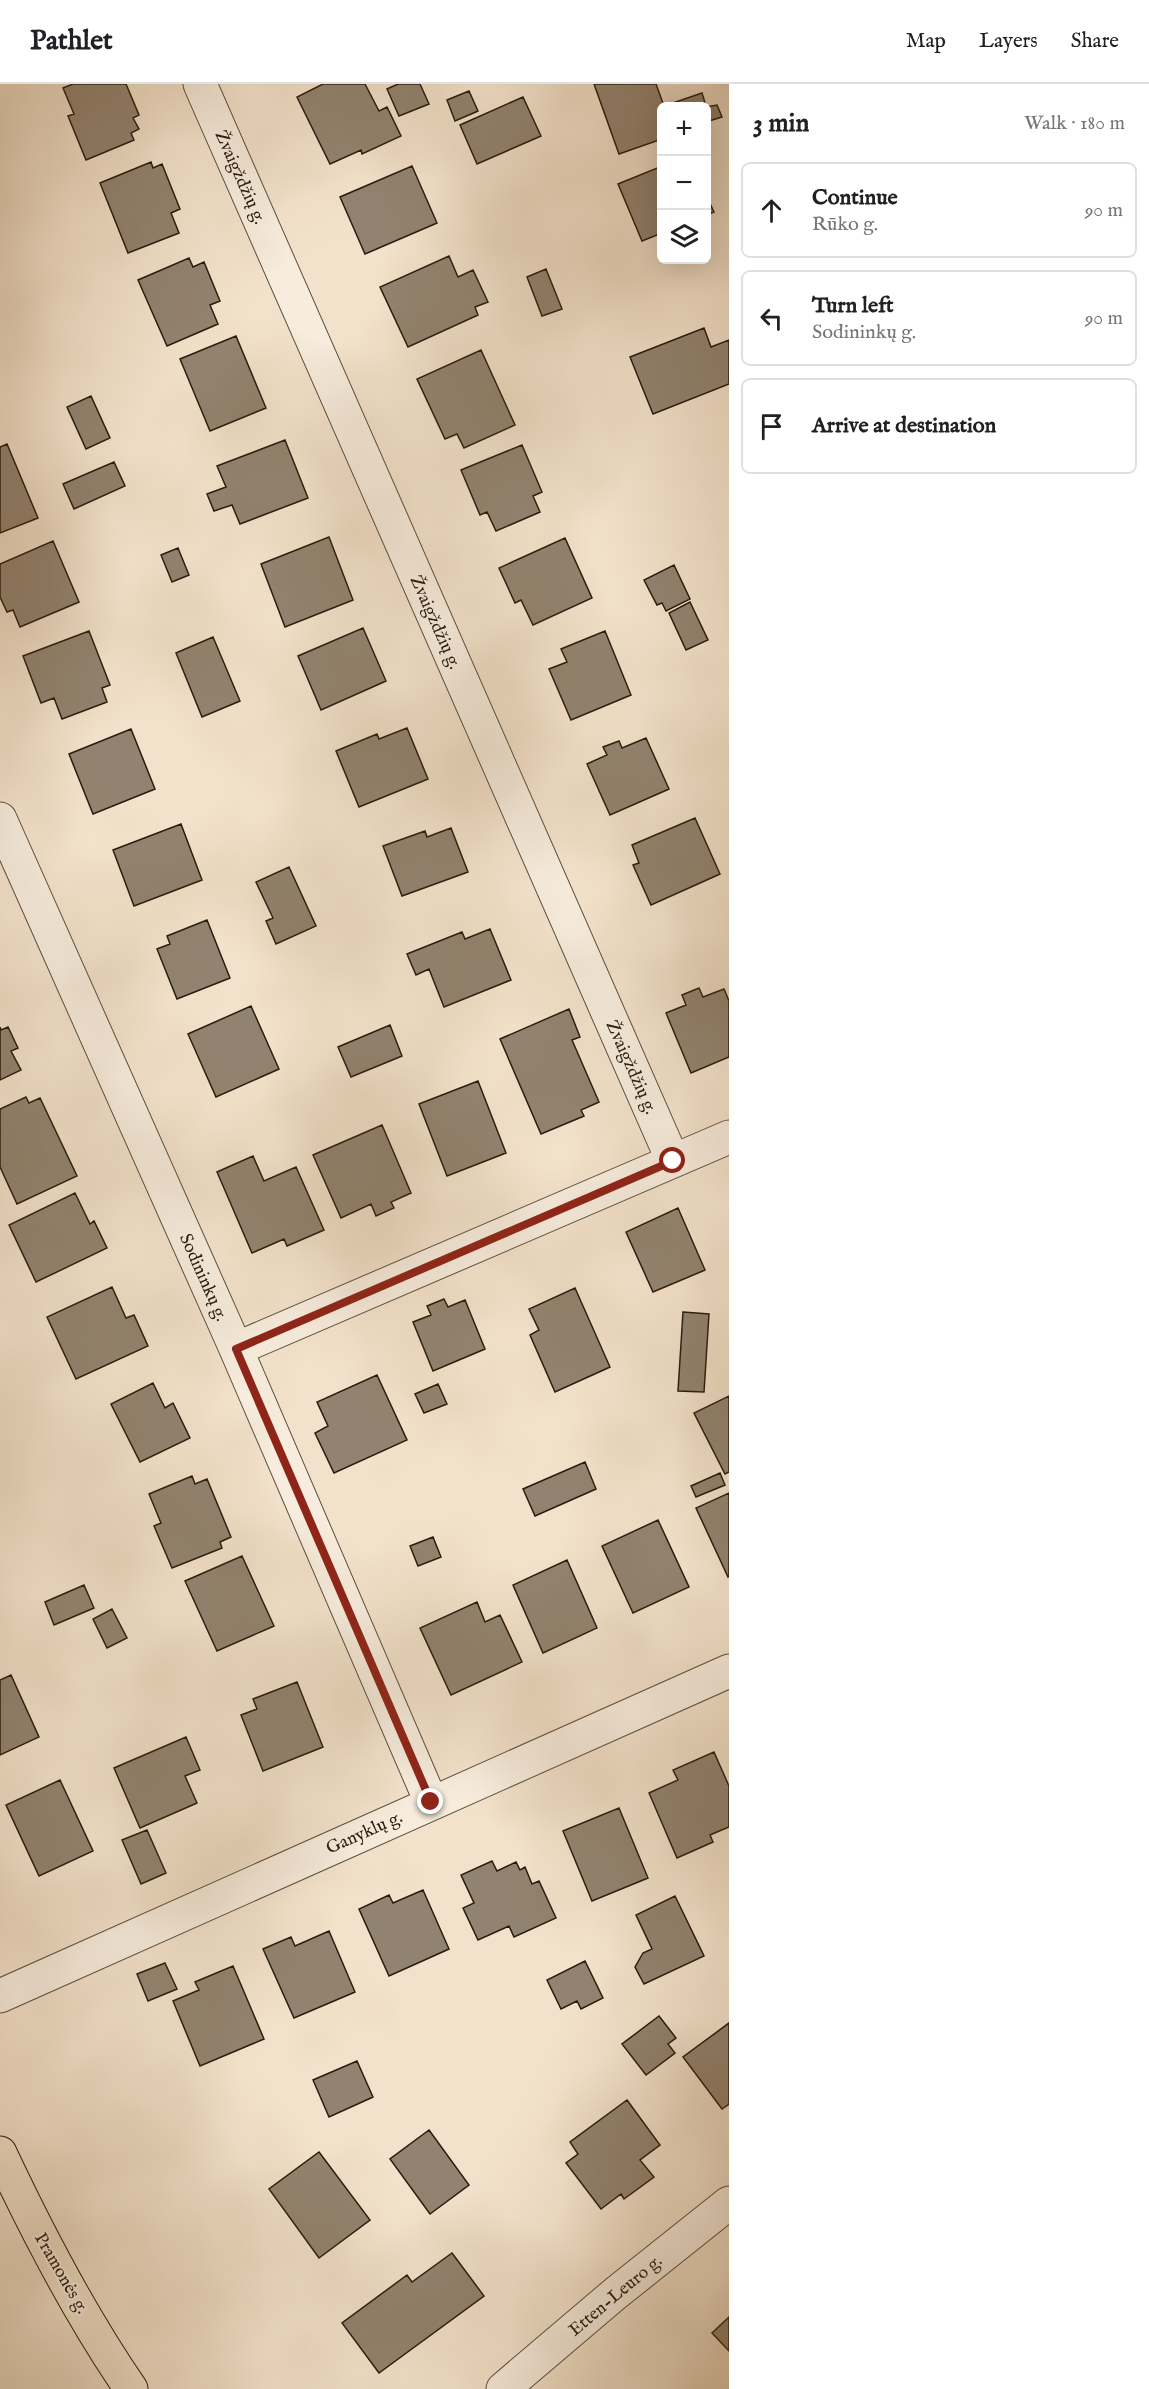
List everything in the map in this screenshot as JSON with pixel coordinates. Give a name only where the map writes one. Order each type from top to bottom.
[{"type":"main road","name":"Pramonės g.","points":[[0,2153],[23,2204],[70,2289],[131,2389]]},
{"type":"street","name":"Žvaigždžių g.","points":[[200,84],[673,1161]]},
{"type":"street","name":"Sodininkų g.","points":[[0,819],[236,1349],[431,1802]]},
{"type":"street","points":[[236,1349],[729,1137]]},
{"type":"street","name":"Ganyklų g.","points":[[0,1996],[729,1671]]},
{"type":"street","name":"Etten-Leuro g.","points":[[503,2389],[616,2293],[729,2203]]},
{"type":"building","points":[[73,84],[126,84],[139,115],[133,118],[139,129],[131,133],[134,140],[86,160],[68,116],[74,114],[63,88]]},
{"type":"building","points":[[323,84],[365,84],[379,111],[387,107],[401,136],[362,154],[361,150],[330,164],[297,97]]},
{"type":"building","points":[[398,84],[420,84],[429,104],[399,116],[387,89]]},
{"type":"building","points":[[594,84],[656,84],[663,102],[657,102],[657,141],[619,154]]},
{"type":"building","points":[[469,91],[478,111],[455,121],[447,100]]},
{"type":"building","points":[[702,93],[705,102],[676,102]]},
{"type":"building","points":[[523,97],[541,136],[477,164],[460,125]]},
{"type":"building","points":[[717,105],[722,117],[711,120],[711,106]]},
{"type":"building","points":[[151,162],[153,168],[162,164],[180,209],[171,213],[179,233],[128,253],[100,183]]},
{"type":"building","points":[[412,166],[437,223],[365,254],[340,197]]},
{"type":"building","points":[[657,168],[657,235],[642,241],[618,184]]},
{"type":"building","points":[[449,256],[458,277],[473,270],[488,302],[475,307],[478,315],[408,347],[380,287]]},
{"type":"building","points":[[189,258],[193,267],[204,262],[220,301],[210,305],[218,324],[167,346],[138,280]]},
{"type":"building","points":[[546,269],[562,309],[542,316],[527,277]]},
{"type":"building","points":[[704,328],[711,347],[729,340],[729,384],[653,414],[630,357]]},
{"type":"building","points":[[236,336],[266,408],[210,431],[180,359]]},
{"type":"building","points":[[481,350],[515,425],[464,448],[457,434],[445,439],[417,379]]},
{"type":"building","points":[[91,396],[110,438],[86,449],[67,407]]},
{"type":"building","points":[[285,440],[308,498],[240,524],[232,505],[214,511],[207,494],[226,487],[217,466]]},
{"type":"building","points":[[7,444],[38,518],[0,533],[0,447]]},
{"type":"building","points":[[522,445],[542,492],[533,496],[540,512],[496,531],[487,512],[480,515],[461,470]]},
{"type":"building","points":[[114,462],[125,486],[74,509],[63,484]]},
{"type":"building","points":[[329,537],[353,600],[285,627],[261,564]]},
{"type":"building","points":[[565,538],[592,598],[533,625],[521,600],[515,603],[499,568]]},
{"type":"building","points":[[53,541],[79,602],[20,627],[13,610],[7,612],[0,597],[0,564]]},
{"type":"building","points":[[178,548],[189,575],[172,582],[161,555]]},
{"type":"building","points":[[674,565],[690,599],[666,611],[662,603],[657,605],[644,580]]},
{"type":"building","points":[[690,602],[708,640],[686,650],[669,613]]},
{"type":"building","points":[[363,628],[386,681],[321,710],[298,656]]},
{"type":"building","points":[[89,631],[110,685],[102,688],[107,702],[62,719],[54,698],[41,703],[23,656]]},
{"type":"building","points":[[605,631],[631,695],[571,720],[549,669],[567,662],[561,649]]},
{"type":"building","points":[[213,637],[240,701],[202,717],[176,653]]},
{"type":"building","points":[[407,728],[428,779],[359,807],[336,751],[377,734],[379,739]]},
{"type":"building","points":[[131,729],[155,789],[93,814],[69,754]]},
{"type":"building","points":[[646,738],[669,789],[610,815],[587,764],[607,755],[603,747],[619,741],[622,748]]},
{"type":"building","points":[[695,818],[720,874],[651,905],[633,865],[639,863],[632,845]]},
{"type":"building","points":[[181,824],[202,880],[134,906],[113,850]]},
{"type":"building","points":[[451,828],[468,872],[402,896],[383,846],[425,831],[427,837]]},
{"type":"building","points":[[289,867],[316,926],[276,944],[266,921],[273,918],[256,882]]},
{"type":"building","points":[[207,920],[230,978],[177,999],[157,949],[170,944],[167,936]]},
{"type":"building","points":[[490,929],[511,980],[444,1007],[429,969],[416,975],[407,954],[462,932],[465,939]]},
{"type":"building","points":[[699,988],[703,997],[724,989],[729,1001],[729,1057],[691,1073],[666,1013],[686,1005],[682,995]]},
{"type":"building","points":[[251,1006],[279,1069],[216,1097],[188,1034]]},
{"type":"building","points":[[569,1009],[580,1037],[572,1040],[599,1102],[581,1110],[584,1116],[541,1134],[500,1039]]},
{"type":"building","points":[[390,1025],[402,1056],[351,1077],[338,1047]]},
{"type":"building","points":[[0,1027],[1,1030],[8,1027],[18,1048],[11,1051],[21,1070],[0,1080]]},
{"type":"building","points":[[478,1081],[506,1153],[447,1176],[419,1104]]},
{"type":"building","points":[[26,1097],[29,1103],[40,1098],[77,1176],[17,1204],[0,1167],[0,1109]]},
{"type":"building","points":[[382,1125],[411,1193],[391,1202],[394,1208],[376,1216],[371,1204],[341,1218],[313,1155]]},
{"type":"building","points":[[253,1156],[264,1181],[296,1167],[324,1230],[287,1246],[284,1239],[252,1253],[217,1172]]},
{"type":"building","points":[[75,1193],[90,1224],[94,1221],[107,1248],[36,1282],[9,1225]]},
{"type":"building","points":[[678,1208],[705,1270],[653,1292],[626,1232]]},
{"type":"building","points":[[112,1287],[126,1318],[134,1315],[148,1346],[76,1379],[47,1317]]},
{"type":"building","points":[[575,1288],[610,1367],[555,1392],[530,1335],[539,1330],[529,1309]]},
{"type":"building","points":[[444,1299],[448,1307],[465,1300],[485,1349],[433,1371],[413,1322],[431,1315],[427,1306]]},
{"type":"building","points":[[683,1312],[709,1314],[704,1392],[678,1391]]},
{"type":"building","points":[[377,1375],[407,1440],[334,1473],[315,1433],[328,1426],[317,1402]]},
{"type":"building","points":[[153,1383],[165,1408],[173,1403],[190,1438],[140,1462],[111,1404]]},
{"type":"building","points":[[438,1384],[447,1404],[424,1413],[415,1394]]},
{"type":"building","points":[[729,1396],[729,1472],[725,1474],[694,1413]]},
{"type":"building","points":[[585,1462],[596,1489],[535,1516],[523,1489]]},
{"type":"building","points":[[720,1473],[725,1485],[696,1497],[691,1486]]},
{"type":"building","points":[[192,1476],[195,1484],[207,1479],[231,1537],[220,1542],[222,1548],[172,1568],[154,1526],[161,1523],[149,1494]]},
{"type":"building","points":[[729,1493],[729,1576],[728,1577],[696,1508]]},
{"type":"building","points":[[658,1520],[689,1587],[633,1613],[602,1546]]},
{"type":"building","points":[[433,1537],[441,1557],[418,1566],[410,1546]]},
{"type":"building","points":[[242,1556],[274,1626],[217,1651],[185,1581]]},
{"type":"building","points":[[567,1560],[597,1628],[543,1653],[513,1585]]},
{"type":"building","points":[[84,1585],[94,1608],[54,1625],[45,1602]]},
{"type":"building","points":[[477,1602],[485,1622],[500,1615],[522,1662],[451,1695],[420,1628]]},
{"type":"building","points":[[112,1609],[127,1638],[107,1648],[93,1619]]},
{"type":"building","points":[[11,1675],[39,1737],[0,1755],[0,1680]]},
{"type":"building","points":[[297,1682],[323,1747],[263,1771],[241,1715],[257,1709],[253,1699]]},
{"type":"building","points":[[186,1737],[200,1770],[185,1776],[197,1803],[140,1828],[114,1768]]},
{"type":"building","points":[[714,1752],[729,1786],[729,1827],[710,1835],[713,1842],[677,1858],[649,1793],[678,1780],[673,1770]]},
{"type":"building","points":[[60,1780],[93,1851],[39,1876],[6,1805]]},
{"type":"building","points":[[619,1808],[648,1878],[592,1901],[563,1831]]},
{"type":"building","points":[[147,1830],[166,1873],[141,1884],[122,1840]]},
{"type":"building","points":[[492,1861],[497,1871],[516,1862],[520,1870],[525,1867],[532,1884],[539,1881],[556,1918],[514,1937],[509,1926],[478,1940],[463,1908],[474,1903],[461,1875]]},
{"type":"building","points":[[423,1890],[449,1949],[389,1976],[359,1909],[389,1895],[393,1903]]},
{"type":"building","points":[[675,1896],[704,1956],[644,1984],[635,1967],[643,1953],[652,1949],[636,1915]]},
{"type":"building","points":[[329,1931],[355,1992],[294,2018],[263,1949],[291,1937],[295,1946]]},
{"type":"building","points":[[585,1961],[603,1998],[581,2009],[577,2001],[561,2009],[547,1980]]},
{"type":"building","points":[[165,1963],[177,1989],[148,2001],[137,1974]]},
{"type":"building","points":[[233,1966],[264,2039],[200,2066],[173,2001],[199,1990],[195,1982]]},
{"type":"building","points":[[659,2016],[676,2038],[668,2044],[675,2053],[646,2075],[622,2044]]},
{"type":"building","points":[[729,2023],[729,2104],[722,2109],[683,2057]]},
{"type":"building","points":[[357,2061],[373,2097],[329,2117],[313,2080]]},
{"type":"building","points":[[627,2100],[660,2145],[640,2160],[654,2177],[624,2199],[621,2194],[601,2209],[566,2163],[578,2154],[570,2142]]},
{"type":"building","points":[[429,2130],[469,2185],[430,2214],[390,2159]]},
{"type":"building","points":[[319,2152],[370,2220],[319,2258],[269,2189]]},
{"type":"building","points":[[452,2253],[484,2296],[379,2373],[342,2323],[407,2275],[412,2282]]},
{"type":"building","points":[[729,2317],[729,2351],[712,2333]]},
{"type":"route","points":[[431,1802],[236,1349],[673,1161]]}]
